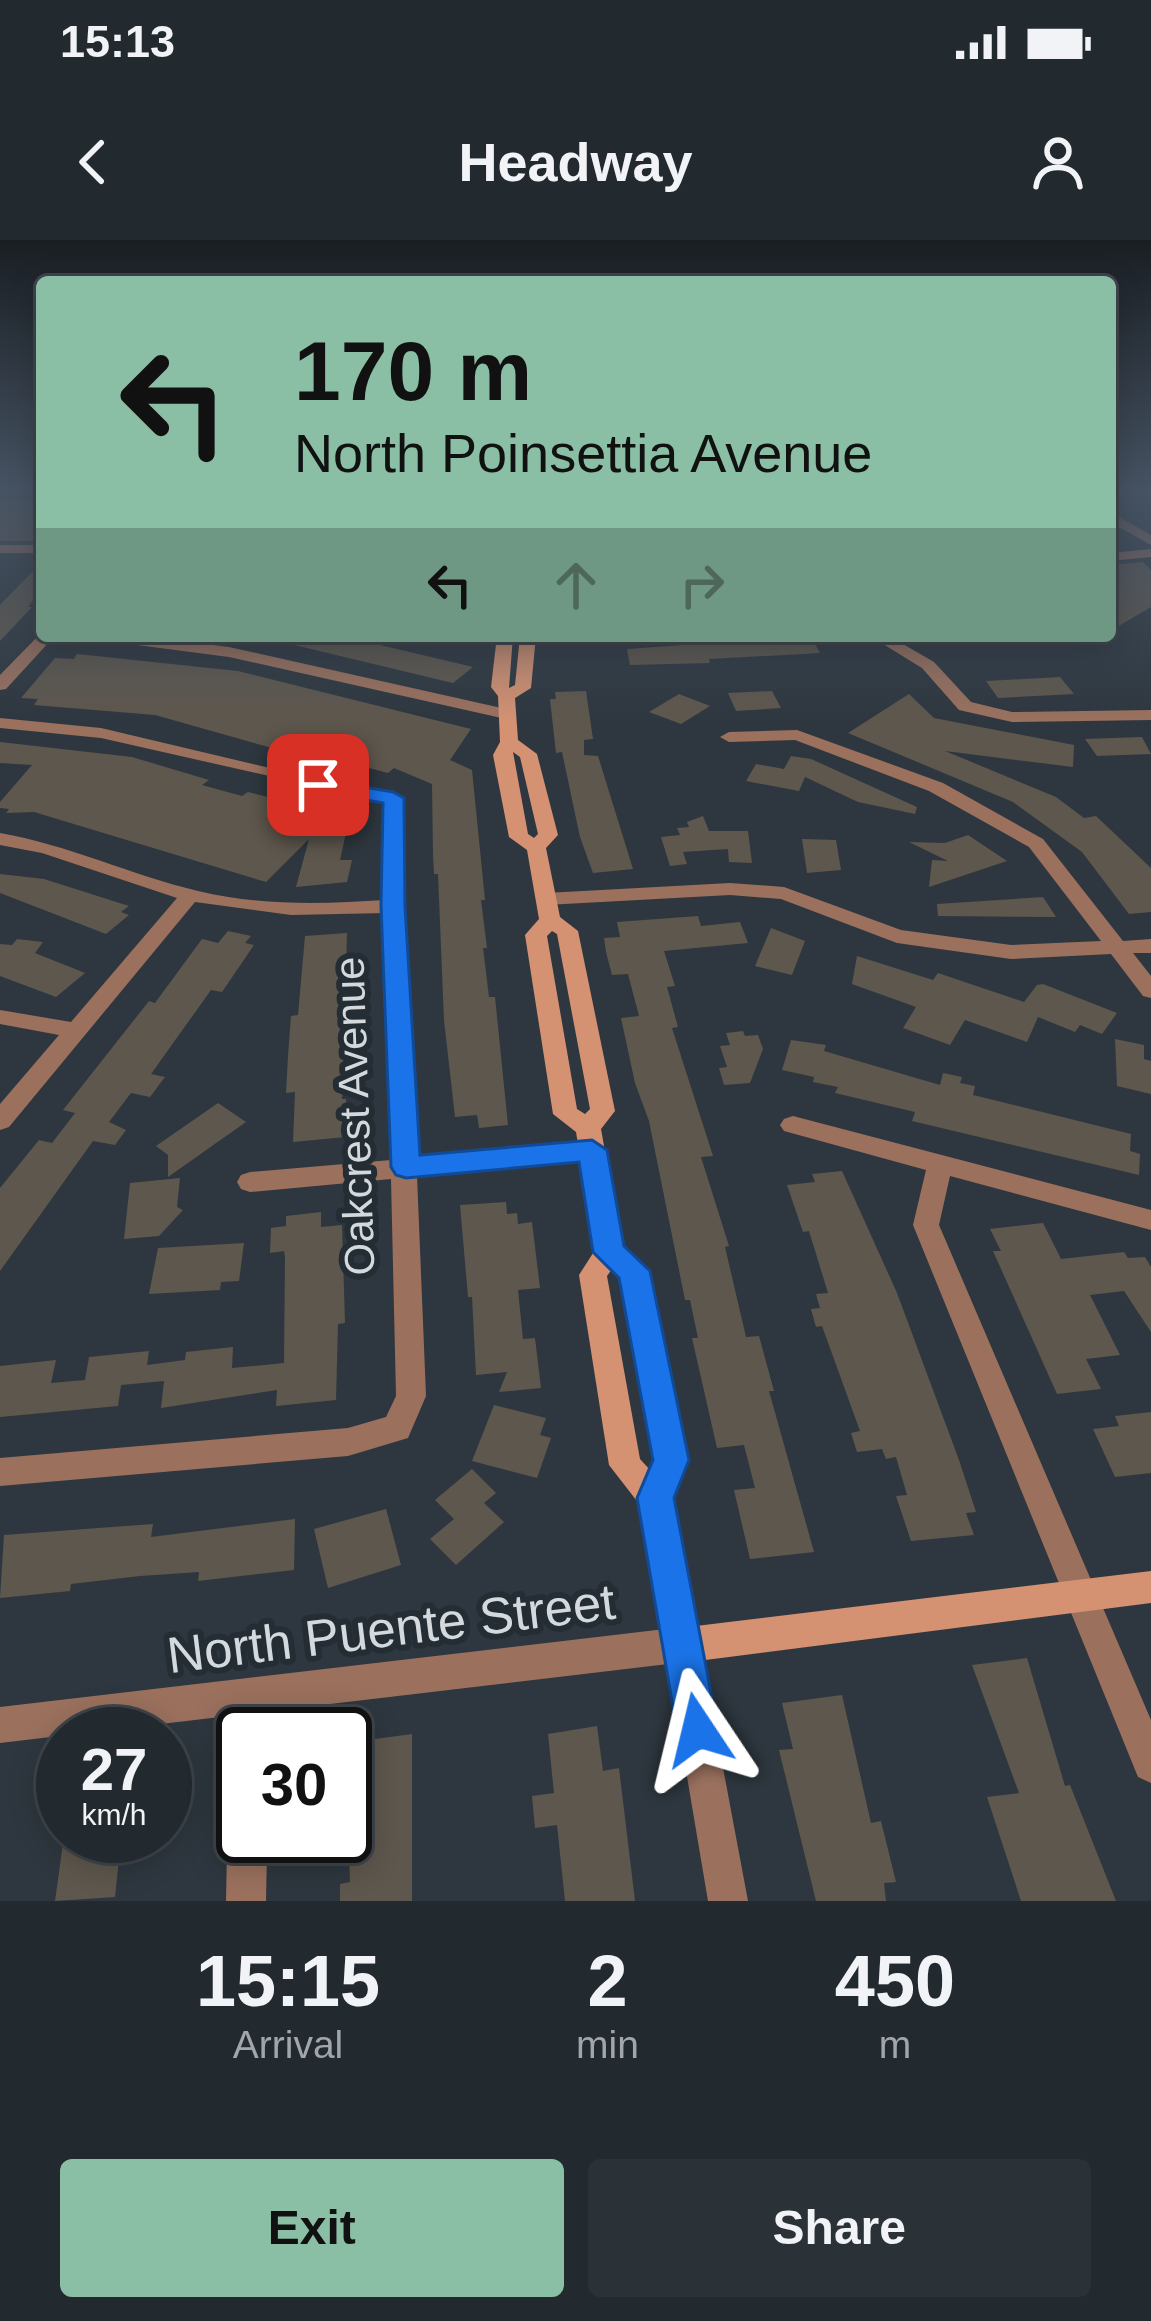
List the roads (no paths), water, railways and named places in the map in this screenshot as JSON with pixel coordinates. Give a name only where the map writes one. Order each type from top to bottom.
[{"type":"street","points":[[0,685],[40,642]]},
{"type":"street","points":[[143,642],[229,652],[506,705]]},
{"type":"street","points":[[504,642],[499,687],[506,705],[509,742],[502,755],[520,837],[536,847],[548,910],[568,931],[603,1112],[590,1139]]},
{"type":"street","points":[[506,705],[523,688],[527,642]]},
{"type":"street","points":[[889,642],[928,664],[965,706],[1012,717],[1151,715]]},
{"type":"street","name":"Oakcrest Avenue","points":[[0,723],[112,732],[334,789],[393,798],[411,1396],[398,1428],[348,1442],[0,1472]]},
{"type":"street","points":[[728,737],[797,735],[936,788],[1036,844],[1122,948],[1151,992]]},
{"type":"street","points":[[509,742],[528,754],[543,806],[548,835],[536,847]]},
{"type":"street","points":[[0,839],[38,844],[190,895],[300,913],[393,906]]},
{"type":"street","points":[[548,910],[730,889],[784,893],[897,936],[1011,952],[1151,946]]},
{"type":"street","points":[[0,1121],[190,895]]},
{"type":"street","points":[[548,910],[536,935],[566,1114],[590,1139],[609,1252],[634,1271],[671,1460],[655,1498]]},
{"type":"street","points":[[0,1017],[73,1030]]},
{"type":"street","points":[[793,1125],[1151,1220]]},
{"type":"street","points":[[250,1182],[406,1167],[590,1139]]},
{"type":"street","points":[[940,1165],[926,1225],[1151,1764]]},
{"type":"street","points":[[609,1252],[593,1275],[625,1465],[655,1498],[728,1901]]},
{"type":"street","name":"North Puente Street","points":[[0,1725],[1151,1587]]},
{"type":"street","points":[[246,1901],[247,1863]]}]
